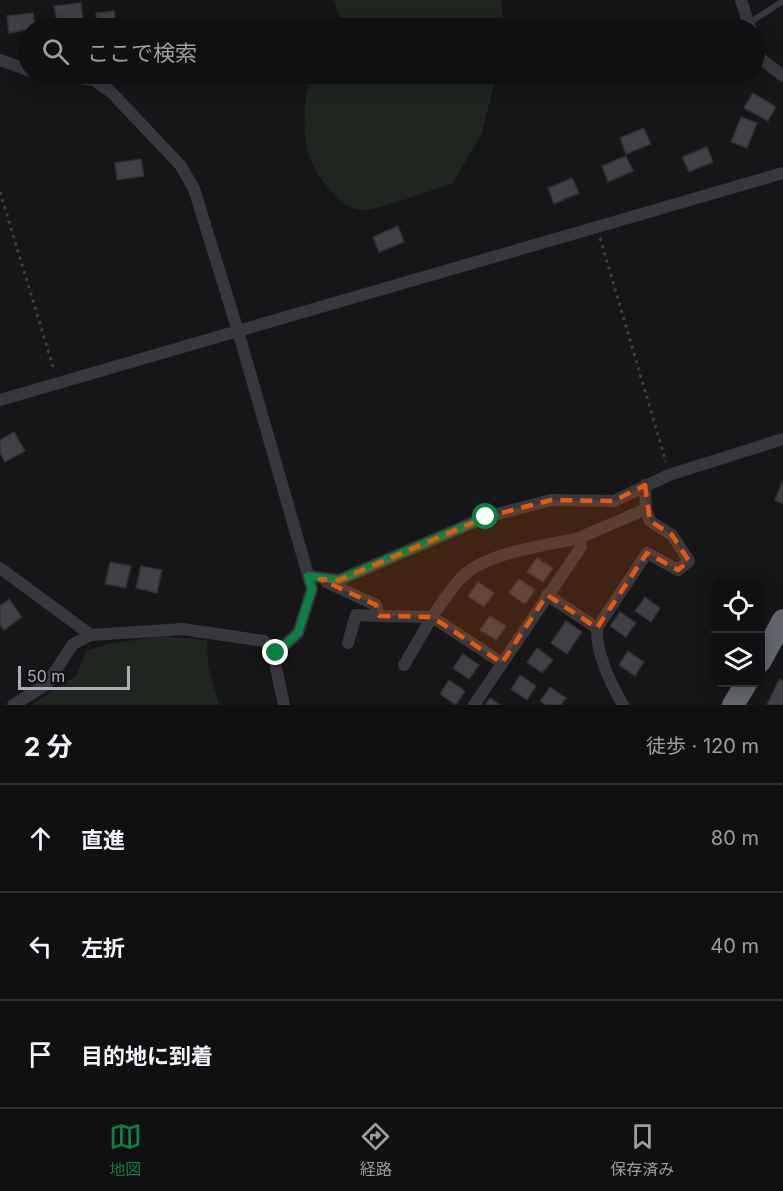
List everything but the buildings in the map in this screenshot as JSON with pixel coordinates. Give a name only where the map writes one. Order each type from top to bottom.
[{"type":"highway","points":[[765,653],[783,620]]},
{"type":"highway","points":[[733,705],[744,687]]},
{"type":"street","points":[[741,0],[747,18]]},
{"type":"street","points":[[0,60],[18,66]]},
{"type":"street","points":[[765,62],[783,76]]},
{"type":"street","points":[[100,84],[111,92],[181,166],[194,189],[314,578],[298,633],[276,653],[275,663],[284,705]]},
{"type":"street","points":[[0,400],[783,173]]},
{"type":"street","points":[[314,578],[339,580],[486,517],[551,500],[614,501],[627,497],[645,485],[669,475],[783,439]]},
{"type":"street","points":[[623,705],[602,658],[597,640],[597,628],[647,553],[678,570],[689,561],[672,535],[650,521],[646,510],[645,485]]},
{"type":"street","points":[[404,666],[432,617],[460,578],[476,566],[509,554],[579,538],[646,510]]},
{"type":"street","points":[[474,705],[581,547],[579,538]]},
{"type":"street","points":[[0,568],[91,635]]},
{"type":"street","points":[[314,578],[376,605],[379,616]]},
{"type":"street","points":[[547,595],[597,628]]},
{"type":"street","points":[[348,643],[356,615],[432,617],[502,663]]},
{"type":"street","points":[[13,705],[46,685],[73,644],[91,635],[183,629],[264,641],[276,653]]},
{"type":"lane","points":[[761,18],[783,1]]},
{"type":"path","points":[[0,192],[57,384]]},
{"type":"path","points":[[597,227],[669,475]]},
{"type":"highlighted area","points":[[645,485],[650,521],[672,535],[689,561],[678,570],[647,553],[597,628],[547,595],[502,663],[432,617],[379,616],[376,605],[320,579],[339,580],[486,517],[551,500],[614,501]]},
{"type":"shaded area","points":[[333,0],[501,0],[503,18],[340,18]]},
{"type":"shaded area","points":[[308,84],[494,84],[481,135],[452,184],[364,210],[354,209],[343,203],[321,179],[308,151],[304,123]]},
{"type":"shaded area","points":[[161,636],[207,640],[208,667],[219,705],[31,705],[76,676],[86,651],[108,644]]},
{"type":"route","points":[[276,653],[298,633],[312,589],[308,576],[339,580],[423,542],[486,517]]}]
